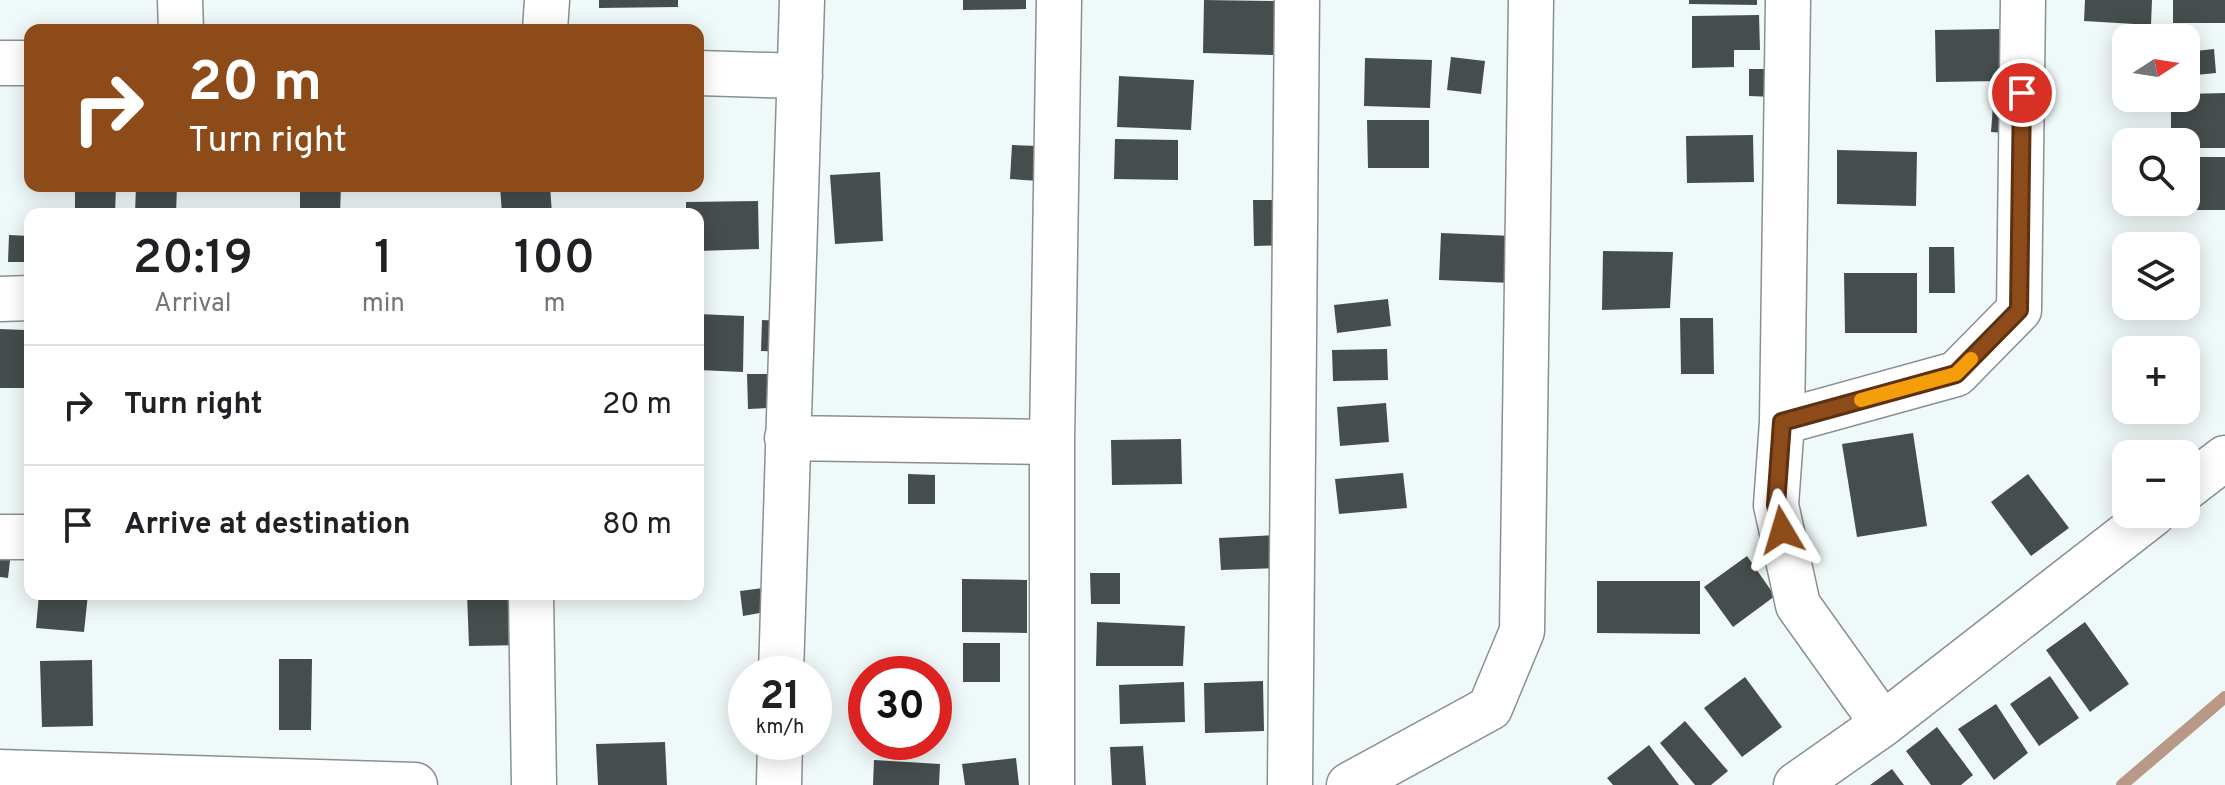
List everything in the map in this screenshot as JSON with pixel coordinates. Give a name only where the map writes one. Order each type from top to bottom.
[{"type":"street","points":[[180,0],[181,24]]},
{"type":"street","points":[[545,24],[547,0]]},
{"type":"street","points":[[781,656],[802,0]]},
{"type":"street","points":[[1052,785],[1052,442],[1059,0]]},
{"type":"street","points":[[1290,785],[1297,0]]},
{"type":"street","points":[[1349,785],[1490,708],[1522,631],[1531,0]]},
{"type":"street","points":[[1788,0],[1782,422],[1776,505],[1798,605],[1883,724]]},
{"type":"street","points":[[1782,422],[1956,374],[2019,310],[2023,0]]},
{"type":"street","points":[[0,63],[24,63]]},
{"type":"street","points":[[704,73],[800,76]]},
{"type":"street","points":[[0,299],[24,298]]},
{"type":"street","points":[[787,438],[1052,442]]},
{"type":"street","points":[[2200,477],[2225,458]]},
{"type":"street","points":[[1796,785],[1883,724],[2135,528]]},
{"type":"street","points":[[0,537],[24,537]]},
{"type":"street","points":[[531,600],[534,785]]},
{"type":"street","points":[[779,785],[780,760]]},
{"type":"street","points":[[0,772],[415,785]]},
{"type":"building","points":[[599,0],[678,0],[678,7],[599,8]]},
{"type":"building","points":[[963,0],[1026,0],[1026,9],[963,10]]},
{"type":"building","points":[[1204,0],[1275,1],[1274,55],[1203,53]]},
{"type":"building","points":[[1689,0],[1757,0],[1757,5],[1689,4]]},
{"type":"building","points":[[2085,0],[2152,0],[2151,24],[2084,21]]},
{"type":"building","points":[[2173,0],[2225,0],[2225,23],[2173,23]]},
{"type":"building","points":[[1759,15],[1760,50],[1734,50],[1734,67],[1692,68],[1692,16]]},
{"type":"building","points":[[1999,29],[1999,81],[1936,82],[1935,30]]},
{"type":"building","points":[[2214,49],[2216,73],[2200,75],[2200,50]]},
{"type":"building","points":[[1451,57],[1485,61],[1481,94],[1447,90]]},
{"type":"building","points":[[1365,58],[1432,60],[1430,108],[1364,106]]},
{"type":"building","points":[[1749,69],[1774,69],[1773,97],[1749,96]]},
{"type":"building","points":[[1119,76],[1194,80],[1191,130],[1117,127]]},
{"type":"building","points":[[1994,92],[2020,94],[2017,134],[1991,132]]},
{"type":"building","points":[[2225,93],[2225,148],[2200,148],[2200,128],[2171,128],[2171,112],[2200,112],[2200,94]]},
{"type":"building","points":[[1367,120],[1429,120],[1429,168],[1368,168]]},
{"type":"building","points":[[1753,135],[1754,182],[1687,183],[1686,136]]},
{"type":"building","points":[[1115,139],[1178,140],[1178,180],[1114,179]]},
{"type":"building","points":[[1012,145],[1040,146],[1039,181],[1010,179]]},
{"type":"building","points":[[1837,150],[1917,152],[1916,206],[1837,204]]},
{"type":"building","points":[[2200,157],[2225,157],[2225,210],[2200,210]]},
{"type":"building","points":[[880,172],[883,241],[835,244],[830,175]]},
{"type":"building","points":[[75,192],[116,192],[115,208],[75,208]]},
{"type":"building","points":[[136,192],[177,192],[176,208],[135,208]]},
{"type":"building","points":[[300,192],[341,192],[340,208],[300,208]]},
{"type":"building","points":[[500,192],[550,192],[552,208],[502,208]]},
{"type":"building","points":[[1253,200],[1288,200],[1288,245],[1254,246]]},
{"type":"building","points":[[758,201],[759,249],[704,251],[704,208],[686,208],[686,202]]},
{"type":"building","points":[[1441,233],[1513,236],[1512,283],[1439,280]]},
{"type":"building","points":[[9,235],[24,236],[24,262],[8,262]]},
{"type":"building","points":[[1929,247],[1954,247],[1955,293],[1929,293]]},
{"type":"building","points":[[1603,251],[1673,252],[1670,308],[1602,310]]},
{"type":"building","points":[[1844,273],[1917,273],[1917,333],[1845,333]]},
{"type":"building","points":[[1388,299],[1391,326],[1337,333],[1334,305]]},
{"type":"building","points":[[704,314],[744,316],[743,372],[704,370]]},
{"type":"building","points":[[1680,318],[1713,318],[1714,374],[1681,374]]},
{"type":"building","points":[[762,320],[786,321],[784,352],[761,351]]},
{"type":"building","points":[[0,329],[24,330],[24,388],[0,388]]},
{"type":"building","points":[[1387,349],[1388,380],[1333,381],[1332,350]]},
{"type":"building","points":[[747,374],[767,374],[768,408],[748,409]]},
{"type":"building","points":[[1386,403],[1389,442],[1340,446],[1337,407]]},
{"type":"building","points":[[1913,433],[1927,526],[1857,537],[1842,444]]},
{"type":"building","points":[[1181,439],[1182,484],[1112,485],[1111,440]]},
{"type":"building","points":[[1403,473],[1407,508],[1339,514],[1335,479]]},
{"type":"building","points":[[908,474],[935,475],[935,504],[908,504]]},
{"type":"building","points":[[2028,474],[2069,528],[2031,556],[1991,502]]},
{"type":"building","points":[[1279,535],[1281,568],[1221,570],[1219,538]]},
{"type":"building","points":[[0,552],[11,552],[8,578],[0,577]]},
{"type":"building","points":[[1747,556],[1775,596],[1733,627],[1704,587]]},
{"type":"building","points":[[1090,573],[1120,573],[1120,604],[1091,604]]},
{"type":"building","points":[[962,579],[1027,580],[1027,633],[962,632]]},
{"type":"building","points":[[1597,581],[1700,581],[1700,634],[1597,633]]},
{"type":"building","points":[[763,588],[766,612],[743,616],[740,591]]},
{"type":"building","points":[[38,600],[87,600],[84,632],[36,628]]},
{"type":"building","points":[[467,600],[514,600],[516,645],[469,646]]},
{"type":"building","points":[[1097,622],[1185,626],[1183,666],[1096,666]]},
{"type":"building","points":[[2085,622],[2129,684],[2090,712],[2046,650]]},
{"type":"building","points":[[963,643],[1000,643],[1000,682],[963,682]]},
{"type":"building","points":[[279,659],[312,659],[311,730],[279,730]]},
{"type":"building","points":[[92,660],[93,726],[42,727],[40,661]]},
{"type":"building","points":[[2050,676],[2079,718],[2039,746],[2010,704]]},
{"type":"building","points":[[1745,677],[1782,727],[1742,757],[1704,708]]},
{"type":"building","points":[[1263,681],[1264,731],[1205,733],[1204,683]]},
{"type":"building","points":[[1184,682],[1185,722],[1120,724],[1119,685]]},
{"type":"building","points":[[1996,704],[2028,753],[1994,780],[1958,729]]},
{"type":"building","points":[[1685,721],[1728,771],[1711,785],[1695,785],[1660,743]]},
{"type":"building","points":[[1937,727],[1973,775],[1961,785],[1931,785],[1906,751]]},
{"type":"building","points":[[665,742],[667,785],[598,785],[596,744]]},
{"type":"building","points":[[1649,745],[1679,785],[1613,785],[1607,778]]},
{"type":"building","points":[[1143,746],[1146,785],[1112,785],[1110,747]]},
{"type":"building","points":[[1016,758],[1019,785],[965,785],[962,764]]},
{"type":"building","points":[[874,760],[940,764],[939,785],[873,785]]},
{"type":"building","points":[[1892,769],[1904,785],[1870,785]]},
{"type":"waterway","points":[[2122,785],[2225,697]]},
{"type":"slow traffic","points":[[1861,400],[1956,374],[1971,359]]},
{"type":"route","points":[[1782,530],[1776,505],[1782,422],[1956,374],[2019,310],[2022,93]]}]
